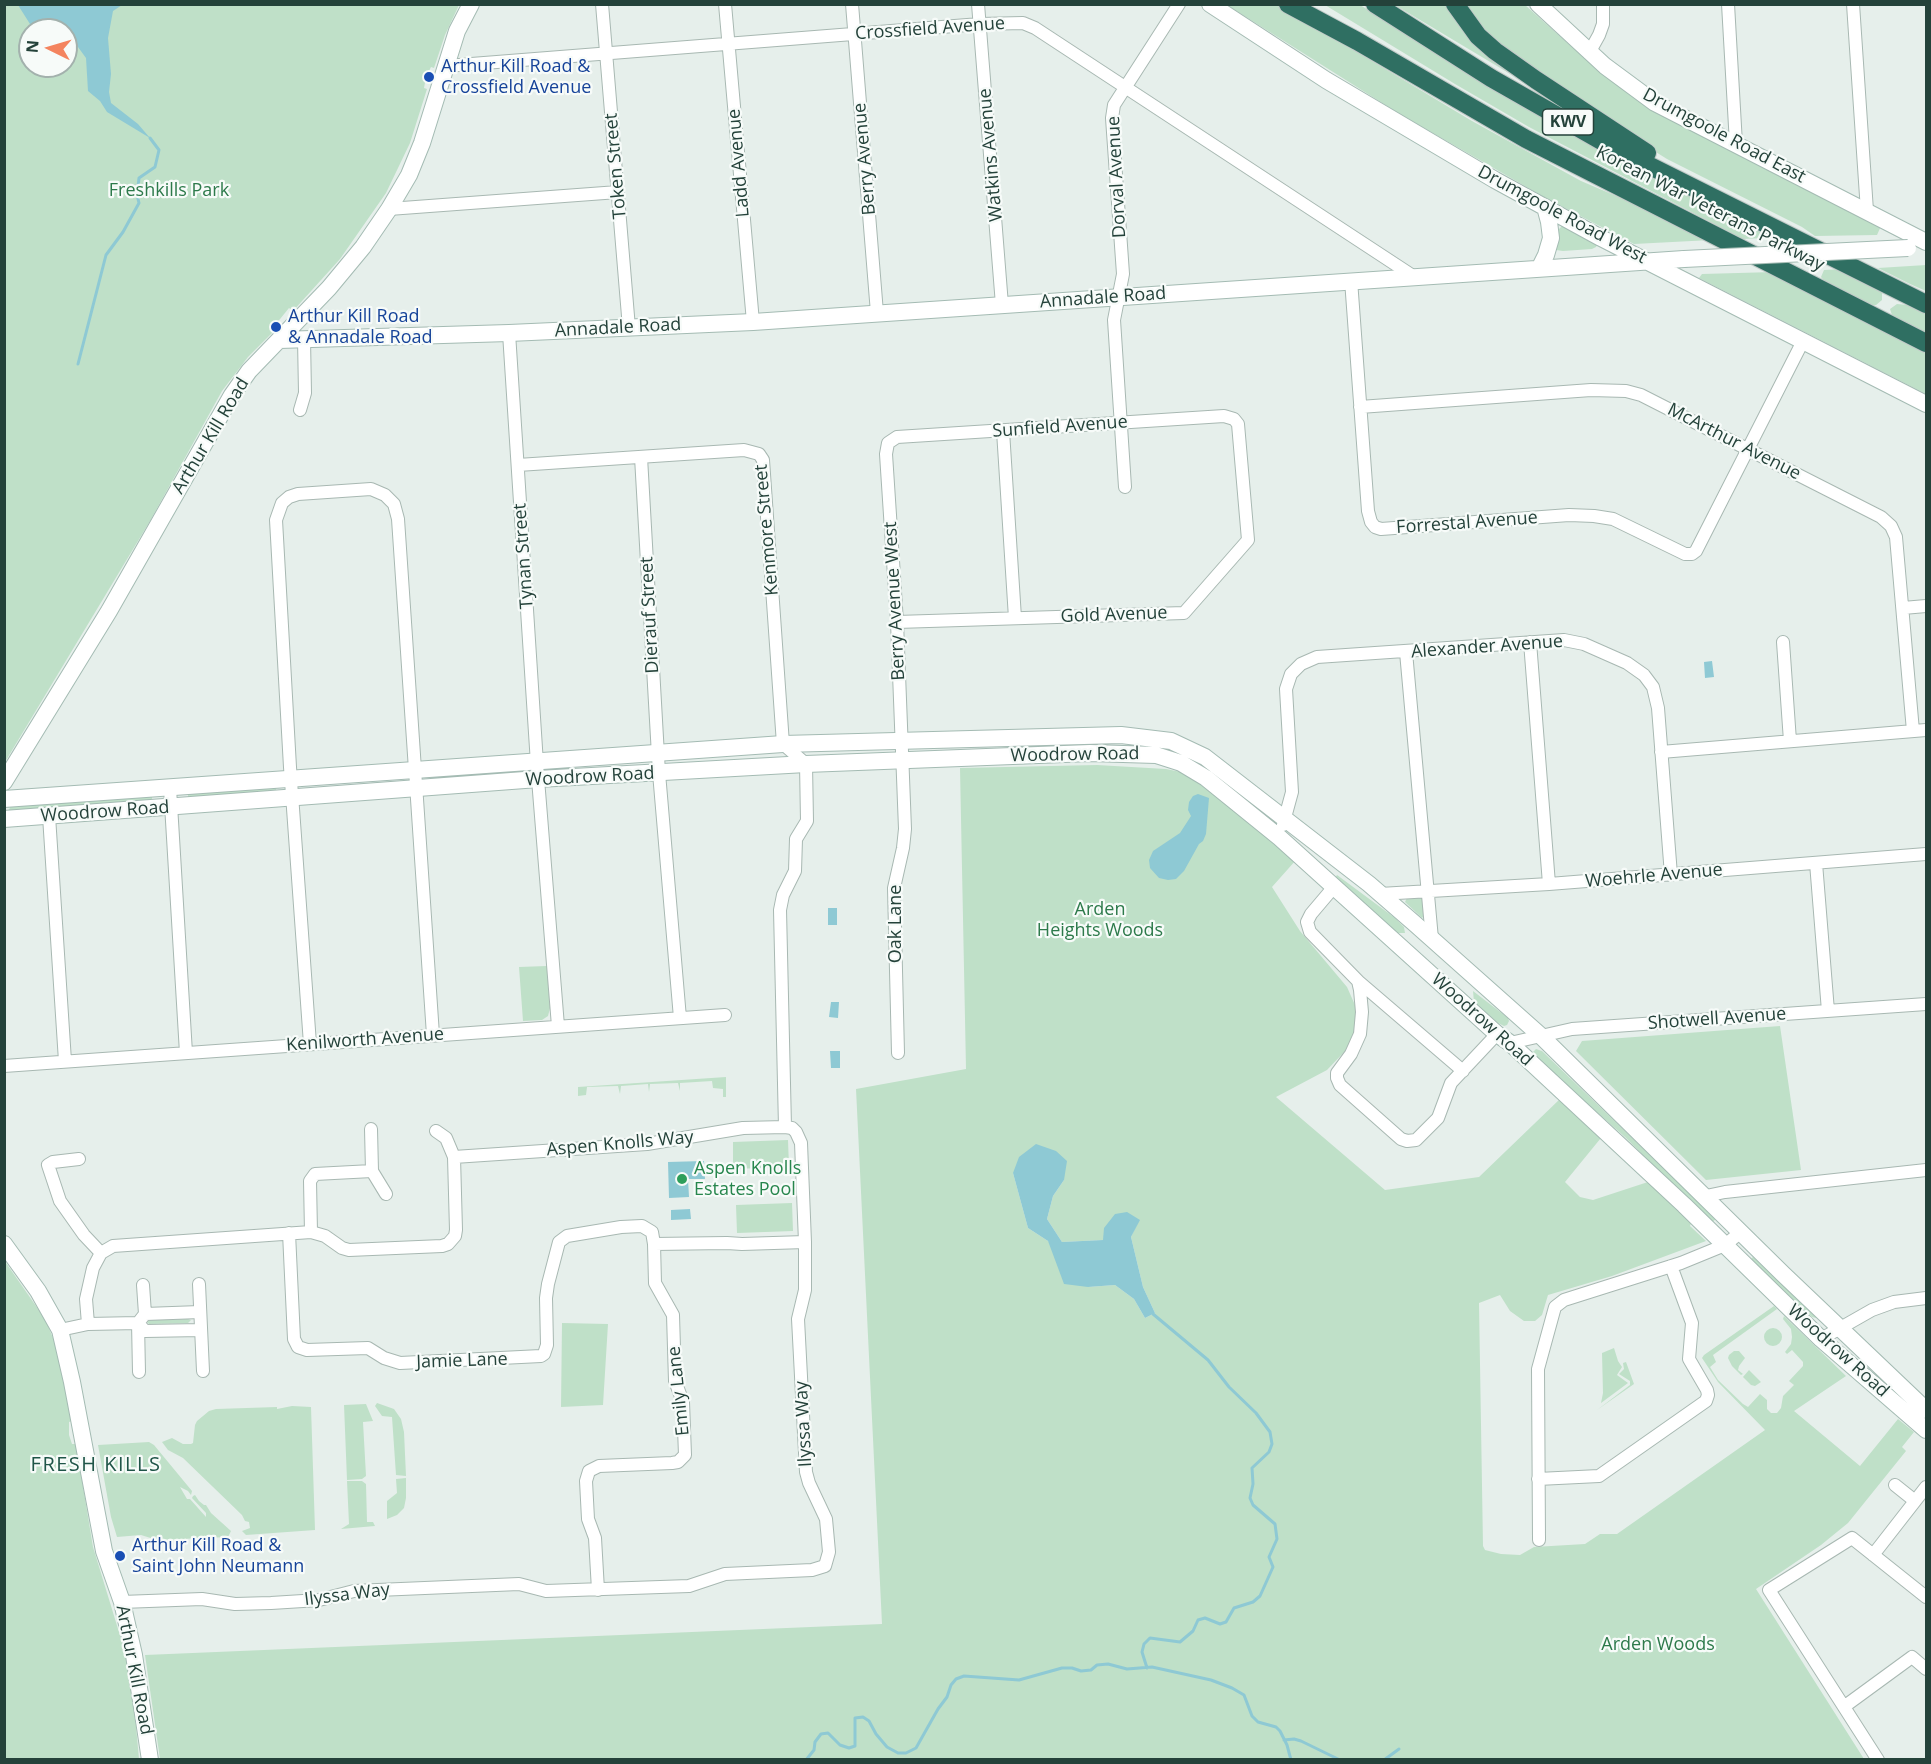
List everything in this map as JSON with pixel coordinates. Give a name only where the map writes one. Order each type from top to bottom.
[{"type":"highway","name":"Korean War Veterans Parkway","points":[[1288,4],[1565,160],[1926,343]]},
{"type":"highway","points":[[1315,4],[1400,57],[1455,99]]},
{"type":"highway","name":"Korean War Veterans Parkway","points":[[1375,4],[1491,78],[1612,147],[1926,304]]},
{"type":"highway","points":[[1455,4],[1478,36],[1519,69],[1661,161],[1770,225]]},
{"type":"street","name":"Arthur Kill Road","points":[[4,782],[109,611],[232,395],[249,371],[329,288],[363,247],[389,209],[408,175],[422,142],[457,31],[471,4]]},
{"type":"street","name":"Token Street","points":[[602,4],[628,328]]},
{"type":"street","name":"Ladd Avenue","points":[[725,4],[753,322]]},
{"type":"street","name":"Berry Avenue","points":[[852,4],[877,313]]},
{"type":"street","name":"Watkins Avenue","points":[[978,4],[1002,306]]},
{"type":"street","name":"Dorval Avenue","points":[[1125,487],[1114,320],[1123,274],[1112,118],[1114,105],[1179,4]]},
{"type":"street","name":"Drumgoole Road West","points":[[1210,4],[1395,122],[1545,207],[1926,404]]},
{"type":"street","name":"Drumgoole Road East","points":[[1538,4],[1589,53],[1655,103],[1926,242]]},
{"type":"street","points":[[1589,53],[1598,39],[1603,24],[1603,4]]},
{"type":"street","points":[[1728,4],[1736,144]]},
{"type":"street","points":[[1853,4],[1867,212]]},
{"type":"street","name":"Crossfield Avenue","points":[[446,66],[980,24],[1023,23],[1035,28],[1126,87],[1413,276]]},
{"type":"street","points":[[389,209],[618,192]]},
{"type":"street","points":[[1540,267],[1551,238],[1545,207]]},
{"type":"street","name":"Annadale Road","points":[[279,340],[753,322],[1540,267],[1926,247]]},
{"type":"street","name":"Forrestal Avenue","points":[[1351,280],[1368,511],[1375,527],[1388,529],[1569,515],[1594,516],[1613,519],[1685,554],[1692,554],[1749,448]]},
{"type":"street","name":"Tynan Street","points":[[509,333],[538,779],[558,1026]]},
{"type":"street","points":[[300,410],[305,393],[304,339]]},
{"type":"street","points":[[1749,448],[1803,341]]},
{"type":"street","name":"McArthur Avenue","points":[[1360,407],[1591,390],[1626,391],[1641,395],[1749,448],[1887,521],[1896,537],[1913,731]]},
{"type":"street","name":"Sunfield Avenue","points":[[888,443],[897,437],[1224,416],[1234,419]]},
{"type":"street","name":"Gold Avenue","points":[[897,622],[1184,613],[1248,540],[1239,429],[1234,419]]},
{"type":"street","points":[[1003,431],[1015,618]]},
{"type":"street","name":"Berry Avenue West","points":[[888,443],[886,454],[903,760]]},
{"type":"street","name":"Kenmore Street","points":[[518,465],[744,450],[759,454],[763,460],[783,744]]},
{"type":"street","name":"Dierauf Street","points":[[641,457],[659,773],[680,1018]]},
{"type":"street","points":[[310,1044],[276,520],[282,503],[298,494],[371,489],[385,495],[394,504],[398,519],[433,1035]]},
{"type":"street","points":[[1903,608],[1926,606]]},
{"type":"street","name":"Alexander Avenue","points":[[1280,838],[1292,792],[1285,696],[1291,674],[1301,664],[1317,657],[1564,640],[1584,644],[1627,663],[1644,675],[1653,687],[1656,695],[1662,752],[1671,875]]},
{"type":"street","points":[[1530,642],[1550,884]]},
{"type":"street","points":[[1783,642],[1790,741]]},
{"type":"street","points":[[1407,651],[1432,939]]},
{"type":"street","points":[[1662,752],[1926,730]]},
{"type":"street","name":"Woodrow Road","points":[[4,799],[783,744],[1121,735],[1171,741],[1205,757],[1380,894],[1432,939],[1541,1036],[1741,1233],[1926,1410]]},
{"type":"street","points":[[783,744],[806,764],[807,821],[796,839],[795,872],[783,895],[780,910],[785,1127]]},
{"type":"street","name":"Woodrow Road","points":[[4,819],[538,779],[806,764],[1090,753],[1156,755],[1181,763],[1206,778],[1280,838],[1503,1039],[1725,1245],[1821,1339],[1926,1430]]},
{"type":"street","name":"Oak Lane","points":[[898,1053],[894,888],[905,830],[903,760]]},
{"type":"street","points":[[170,788],[186,1053]]},
{"type":"street","points":[[49,816],[65,1061]]},
{"type":"street","name":"Woehrle Avenue","points":[[1380,894],[1550,884],[1926,854]]},
{"type":"street","points":[[1816,863],[1828,1011]]},
{"type":"street","points":[[1334,888],[1311,914],[1307,927],[1358,981],[1463,1071]]},
{"type":"street","points":[[1358,981],[1362,1004],[1360,1034],[1351,1054],[1337,1073],[1337,1081],[1401,1139],[1412,1142],[1420,1138],[1437,1118],[1451,1083],[1503,1039]]},
{"type":"street","name":"Shotwell Avenue","points":[[1503,1039],[1541,1036],[1572,1029],[1926,1004]]},
{"type":"street","name":"Kenilworth Avenue","points":[[4,1066],[725,1015]]},
{"type":"street","name":"Aspen Knolls Way","points":[[454,1156],[647,1144],[743,1128],[785,1127]]},
{"type":"street","name":"Ilyssa Way","points":[[122,1602],[202,1599],[235,1604],[272,1603],[319,1600],[354,1591],[519,1584],[546,1591],[689,1586],[725,1574],[822,1568],[827,1563],[829,1544],[826,1519],[806,1472],[798,1319],[805,1290],[801,1143],[792,1128],[785,1127]]},
{"type":"street","points":[[371,1129],[372,1171],[386,1194]]},
{"type":"street","points":[[88,1324],[87,1286],[101,1253],[111,1247],[311,1232],[325,1236],[349,1250],[448,1244],[455,1236],[456,1230],[454,1156],[446,1137],[435,1131]]},
{"type":"street","points":[[79,1159],[53,1162],[48,1165],[60,1201],[84,1235],[101,1253]]},
{"type":"street","points":[[1706,1197],[1725,1192],[1926,1170]]},
{"type":"street","points":[[311,1232],[310,1181],[315,1174],[372,1171]]},
{"type":"street","name":"Jamie Lane","points":[[289,1233],[294,1338],[298,1347],[307,1350],[368,1348],[384,1358],[400,1363],[541,1356],[547,1345],[548,1284],[559,1242],[567,1236],[615,1227],[642,1226],[652,1232],[654,1244]]},
{"type":"street","points":[[1539,1540],[1538,1369],[1555,1307],[1564,1300],[1671,1266],[1725,1245],[1741,1233]]},
{"type":"street","points":[[654,1244],[805,1242]]},
{"type":"street","name":"Arthur Kill Road","points":[[4,1244],[38,1291],[60,1330],[104,1551],[122,1602],[134,1654],[150,1760]]},
{"type":"street","name":"Emily Lane","points":[[598,1590],[594,1538],[588,1519],[586,1481],[589,1471],[599,1466],[678,1462],[684,1455],[683,1402],[675,1381],[673,1315],[655,1283],[654,1244]]},
{"type":"street","points":[[1538,1479],[1599,1476],[1706,1401],[1707,1390],[1689,1359],[1692,1323],[1671,1266]]},
{"type":"street","points":[[199,1284],[203,1371]]},
{"type":"street","points":[[139,1372],[143,1285]]},
{"type":"street","points":[[1821,1339],[1894,1302],[1926,1298]]},
{"type":"street","points":[[60,1330],[88,1324],[200,1312]]},
{"type":"street","points":[[141,1318],[145,1331],[201,1330]]},
{"type":"street","points":[[1895,1485],[1915,1501]]},
{"type":"street","points":[[1873,1555],[1926,1487]]},
{"type":"street","points":[[1878,1760],[1769,1590],[1852,1538],[1926,1597]]},
{"type":"street","points":[[1845,1706],[1912,1658],[1926,1669]]},
{"type":"green space","name":"Freshkills Park","points":[[4,5],[459,5],[445,35],[434,68],[431,67],[426,77],[424,88],[427,89],[410,143],[386,193],[340,259],[293,311],[289,308],[276,324],[275,330],[248,357],[222,391],[150,521],[5,762]]},
{"type":"green space","points":[[1227,5],[1277,5],[1324,29],[1347,46],[1472,121],[1581,181],[1675,221],[1711,240],[1634,244],[1544,197],[1398,113]]},
{"type":"green space","points":[[1325,5],[1360,5],[1415,38],[1786,237],[1743,239],[1529,127]]},
{"type":"green space","points":[[1395,5],[1452,5],[1514,72],[1512,75]]},
{"type":"green space","points":[[1462,5],[1525,5],[1592,65],[1881,226],[1877,235],[1815,236],[1802,227],[1667,159],[1502,50]]},
{"type":"green space","points":[[1562,226],[1597,245],[1596,247],[1556,250],[1559,229]]},
{"type":"green space","points":[[1926,265],[1926,291],[1878,268]]},
{"type":"green space","points":[[1843,269],[1882,292],[1882,300],[1876,305],[1869,305],[1824,281],[1821,277],[1824,270]]},
{"type":"green space","points":[[1774,272],[1784,280],[1926,353],[1926,394],[1699,278],[1702,274]]},
{"type":"green space","points":[[1897,304],[1908,305],[1926,312],[1926,333],[1892,315],[1890,309]]},
{"type":"green space","points":[[1097,765],[1166,769],[1186,773],[1296,860],[1272,887],[1300,931],[1347,987],[1355,1005],[1355,1025],[1353,1038],[1347,1049],[1327,1070],[1276,1097],[1385,1190],[1479,1177],[1561,1098],[1605,1133],[1565,1182],[1580,1197],[1593,1200],[1651,1181],[1692,1221],[1690,1226],[1706,1241],[1612,1276],[1548,1295],[1542,1315],[1535,1321],[1524,1321],[1510,1311],[1500,1295],[1479,1303],[1483,1546],[1485,1550],[1520,1555],[1534,1547],[1585,1544],[1600,1534],[1617,1534],[1765,1430],[1718,1382],[1702,1358],[1774,1306],[1777,1309],[1713,1355],[1716,1362],[1710,1367],[1718,1380],[1743,1404],[1748,1407],[1760,1394],[1767,1400],[1767,1409],[1771,1413],[1777,1413],[1781,1408],[1783,1396],[1794,1385],[1789,1381],[1803,1366],[1803,1362],[1792,1350],[1787,1354],[1785,1352],[1791,1344],[1792,1337],[1791,1329],[1783,1319],[1784,1316],[1846,1376],[1794,1411],[1860,1466],[1898,1419],[1914,1432],[1902,1447],[1906,1451],[1848,1523],[1821,1545],[1756,1589],[1864,1759],[160,1759],[145,1655],[882,1624],[856,1089],[966,1069],[960,768]],"holes":[[[1013,1173],[1064,1180],[1053,1196],[1047,1219],[1062,1242],[1103,1240],[1139,1220],[1131,1237],[1143,1287],[1155,1313],[1145,1318],[1134,1299],[1115,1285],[1088,1287],[1048,1241],[1028,1228]]]},
{"type":"green space","points":[[276,787],[276,790],[188,799],[188,794]]},
{"type":"green space","points":[[152,796],[152,803],[8,811],[11,806]]},
{"type":"green space","points":[[1337,875],[1395,918],[1404,927],[1405,933],[1398,933],[1379,918],[1335,878]]},
{"type":"green space","points":[[1421,897],[1426,914],[1422,918],[1405,902],[1407,898]]},
{"type":"green space","points":[[547,966],[550,1008],[548,1016],[542,1020],[523,1021],[519,967]]},
{"type":"green space","points":[[1473,991],[1508,1018],[1507,1025],[1498,1023],[1474,1002]]},
{"type":"green space","points":[[1780,1026],[1801,1170],[1706,1180],[1576,1051],[1582,1041]]},
{"type":"green space","points":[[1536,1049],[1542,1051],[1716,1219],[1711,1223],[1625,1137],[1531,1054]]},
{"type":"green space","points":[[726,1077],[726,1097],[723,1097],[723,1089],[713,1088],[712,1081],[680,1083],[680,1091],[678,1083],[650,1084],[649,1092],[648,1084],[621,1086],[620,1094],[618,1086],[587,1087],[586,1095],[578,1096],[578,1087]]},
{"type":"green space","points":[[788,1140],[789,1167],[733,1169],[733,1142]]},
{"type":"green space","points":[[792,1203],[793,1231],[737,1233],[736,1205]]},
{"type":"green space","points":[[1753,1257],[1816,1318],[1812,1317],[1771,1279],[1751,1259]]},
{"type":"green space","points":[[4,1260],[45,1319],[62,1366],[72,1421],[69,1422],[69,1435],[72,1444],[76,1444],[93,1547],[126,1655],[132,1683],[139,1759],[5,1759]]},
{"type":"green space","points":[[149,1320],[191,1320],[188,1323],[149,1324],[147,1322]]},
{"type":"green space","points":[[562,1323],[608,1324],[603,1405],[561,1407]]},
{"type":"green space","points":[[1773,1328],[1779,1331],[1782,1337],[1779,1343],[1773,1346],[1767,1343],[1764,1337],[1767,1331]]},
{"type":"green space","points":[[1614,1348],[1622,1367],[1617,1375],[1628,1383],[1601,1403],[1602,1353]]},
{"type":"green space","points":[[1734,1351],[1739,1351],[1745,1358],[1738,1370],[1743,1374],[1741,1375],[1728,1358]]},
{"type":"green space","points":[[1626,1362],[1634,1384],[1597,1410],[1630,1385],[1630,1381],[1619,1374],[1624,1369],[1623,1363]]},
{"type":"green space","points":[[1749,1370],[1761,1382],[1755,1386],[1743,1377]]},
{"type":"green space","points":[[377,1403],[394,1409],[401,1419],[404,1432],[406,1476],[396,1475],[392,1417],[382,1416],[375,1406]]},
{"type":"green space","points":[[366,1404],[373,1421],[363,1422],[366,1476],[362,1479],[347,1480],[344,1405]]},
{"type":"green space","points":[[292,1406],[311,1407],[315,1530],[246,1535],[242,1531],[250,1528],[249,1522],[245,1521],[242,1515],[183,1458],[168,1450],[162,1442],[172,1438],[183,1444],[193,1443],[197,1421],[209,1411],[216,1409],[277,1407],[277,1409]]},
{"type":"green space","points":[[149,1442],[192,1491],[191,1495],[180,1487],[187,1499],[190,1499],[206,1517],[206,1513],[192,1498],[193,1496],[195,1495],[206,1505],[211,1513],[231,1531],[228,1537],[157,1540],[141,1535],[117,1537],[111,1517],[98,1445]]},
{"type":"green space","points":[[406,1478],[404,1508],[397,1515],[387,1519],[387,1501],[397,1493],[396,1479]]},
{"type":"green space","points":[[347,1481],[362,1481],[366,1484],[367,1522],[373,1522],[375,1526],[341,1529],[349,1524]]},
{"type":"water","points":[[18,5],[122,5],[113,11],[108,38],[111,103],[138,124],[150,138],[107,112],[100,101],[88,91],[86,58],[78,47],[78,18],[26,18]]},
{"type":"water","points":[[1712,661],[1714,677],[1705,678],[1704,662]]},
{"type":"water","points":[[1198,794],[1209,798],[1206,834],[1203,841],[1184,871],[1176,879],[1159,878],[1150,868],[1149,860],[1153,851],[1180,833],[1191,816],[1188,810],[1189,802],[1193,796]]},
{"type":"water","points":[[828,908],[837,908],[837,925],[828,925]]},
{"type":"water","points":[[831,1002],[839,1002],[838,1018],[829,1017]]},
{"type":"water","points":[[830,1051],[840,1051],[840,1068],[831,1068]]},
{"type":"water","points":[[1036,1144],[1056,1151],[1067,1161],[1064,1180],[1053,1196],[1047,1219],[1062,1242],[1103,1240],[1104,1228],[1115,1214],[1127,1212],[1140,1220],[1131,1237],[1143,1287],[1155,1313],[1145,1318],[1134,1299],[1115,1285],[1088,1287],[1064,1284],[1048,1241],[1028,1228],[1013,1173],[1019,1157]]},
{"type":"water","name":"Aspen Knolls Estates Pool","points":[[704,1161],[705,1179],[688,1179],[689,1197],[669,1198],[668,1162]]},
{"type":"water","points":[[690,1209],[691,1219],[671,1220],[671,1210]]},
{"type":"waterway","points":[[78,364],[106,255],[123,232],[139,203],[137,195],[139,178],[155,167],[159,150],[150,138]]},
{"type":"waterway","points":[[1147,1668],[1142,1652],[1144,1644],[1150,1638],[1180,1642],[1193,1631],[1198,1620],[1205,1618],[1220,1624],[1226,1622],[1234,1608],[1253,1602],[1260,1596],[1273,1567],[1269,1557],[1277,1539],[1275,1524],[1253,1505],[1250,1498],[1253,1484],[1252,1468],[1269,1452],[1272,1444],[1270,1432],[1208,1360],[1153,1314]]},
{"type":"waterway","points":[[806,1760],[814,1750],[815,1742],[821,1734],[828,1733],[840,1745],[849,1748],[855,1746],[855,1718],[863,1717],[869,1721],[887,1747],[898,1753],[906,1753],[916,1748],[947,1697],[951,1685],[956,1679],[964,1676],[1019,1680],[1062,1668],[1081,1671],[1108,1664],[1127,1669],[1152,1667],[1211,1680],[1232,1688],[1244,1695],[1252,1716],[1258,1722],[1276,1727],[1280,1731],[1291,1760]]},
{"type":"waterway","points":[[1284,1740],[1301,1741],[1340,1760]]},
{"type":"waterway","points":[[1384,1760],[1399,1749]]},
{"type":"place","name":"Arthur Kill Road & Crossfield Avenue","points":[[429,77]]},
{"type":"place","name":"Arthur Kill Road & Annadale Road","points":[[276,327]]},
{"type":"place","name":"Aspen Knolls Estates Pool","points":[[682,1179]]},
{"type":"place","name":"Arthur Kill Road & Saint John Neumann","points":[[120,1556]]},
{"type":"district","name":"FRESH KILLS","points":[[96,1465]]},
{"type":"park label","name":"Arden Heights Woods","points":[[1100,920]]},
{"type":"park label","name":"Arden Woods","points":[[1658,1645]]}]
